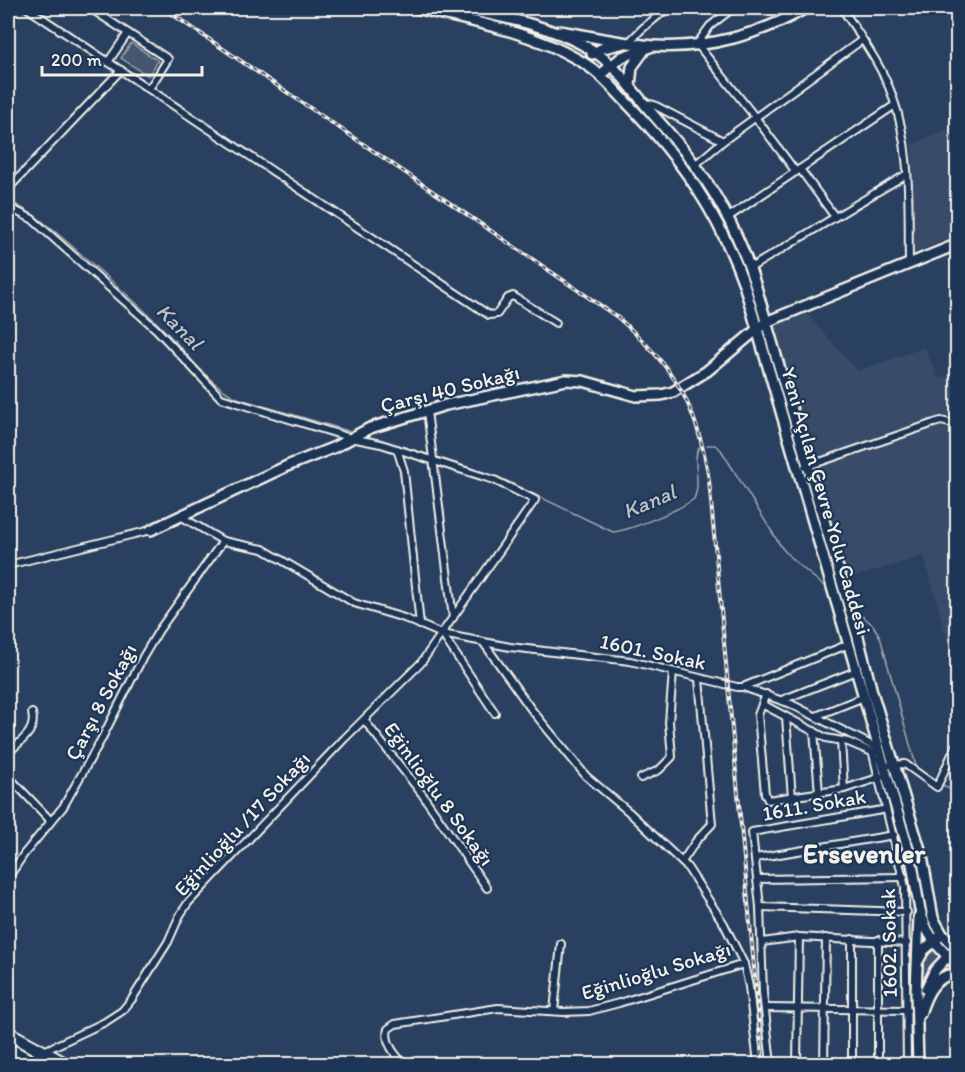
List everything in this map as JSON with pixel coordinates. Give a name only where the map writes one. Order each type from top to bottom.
[{"type":"highway","points":[[8,1033],[65,1065]]},
{"type":"highway","points":[[8,1049],[25,1062]]},
{"type":"main road","name":"Yeni Açılan Çevre Yolu Caddesi","points":[[416,8],[515,33],[585,63],[600,75],[672,152],[707,204],[738,267],[803,467],[911,859],[919,910],[933,941],[957,966]]},
{"type":"main road","points":[[460,8],[538,27],[656,46],[697,44],[734,37],[766,27],[806,8]]},
{"type":"main road","name":"Yeni Açılan Çevre Yolu Caddesi","points":[[538,27],[576,42],[612,64],[695,165],[727,218],[750,268],[864,697],[876,751],[922,856],[930,910],[942,934],[956,950]]},
{"type":"main road","points":[[585,63],[595,52],[603,48],[629,42]]},
{"type":"main road","points":[[600,75],[612,64],[632,53],[656,46]]},
{"type":"main road","points":[[630,86],[632,67],[645,49]]},
{"type":"main road","name":"Çarşı 40 Sokağı","points":[[151,530],[370,428],[456,403],[566,380],[584,381],[636,396],[662,396],[678,390],[697,378],[766,322],[957,244]]},
{"type":"main road","points":[[918,1065],[916,965],[919,910]]},
{"type":"main road","points":[[916,965],[924,950],[942,934]]},
{"type":"main road","points":[[917,1022],[934,970],[956,950]]},
{"type":"main road","points":[[925,997],[939,980],[948,975],[957,974]]},
{"type":"street","points":[[27,8],[489,315],[497,314],[508,298],[513,296],[556,323]]},
{"type":"street","points":[[90,8],[168,59],[149,89]]},
{"type":"street","points":[[497,16],[507,8]]},
{"type":"street","points":[[629,42],[668,8]]},
{"type":"street","points":[[733,8],[711,26],[697,44],[835,217]]},
{"type":"street","points":[[842,8],[881,71],[895,105],[905,140],[909,264]]},
{"type":"street","points":[[108,62],[128,33]]},
{"type":"street","points":[[695,165],[755,117],[862,40]]},
{"type":"street","points":[[8,189],[121,70]]},
{"type":"street","points":[[644,103],[654,105],[723,141]]},
{"type":"street","points":[[727,218],[895,105]]},
{"type":"street","points":[[750,268],[907,174]]},
{"type":"street","points":[[8,207],[32,219],[148,321],[221,398],[432,460]]},
{"type":"street","points":[[427,411],[453,618]]},
{"type":"street","points":[[803,467],[941,421],[957,425]]},
{"type":"street","points":[[397,449],[404,471],[420,625]]},
{"type":"street","name":"Eğinlioğlu /17 Sokağı","points":[[42,1052],[105,1022],[127,1005],[168,942],[188,903],[363,720],[415,669],[535,500],[503,483],[432,460]]},
{"type":"street","points":[[182,516],[223,541]]},
{"type":"street","points":[[8,565],[151,530]]},
{"type":"street","name":"1601. Sokak","points":[[223,541],[263,549],[350,601],[442,634],[483,642],[612,658],[728,686],[743,687],[782,700],[816,716],[876,751]]},
{"type":"street","name":"Çarşı 8 Sokağı","points":[[8,878],[74,788],[143,657],[170,613],[223,541]]},
{"type":"street","points":[[442,634],[495,713]]},
{"type":"street","name":"Eğinlioğlu Sokağı","points":[[404,1065],[393,1051],[387,1037],[388,1029],[395,1024],[498,1008],[577,1012],[606,1007],[744,964],[724,924],[693,875],[629,812],[585,776],[531,709],[483,642]]},
{"type":"street","points":[[743,687],[849,644]]},
{"type":"street","points":[[782,700],[856,671]]},
{"type":"street","points":[[641,778],[659,770],[672,757],[669,722],[673,672]]},
{"type":"street","points":[[682,862],[696,841],[712,824],[699,679]]},
{"type":"street","points":[[766,694],[758,715],[765,794],[770,801],[844,789],[902,763],[937,787],[957,741]]},
{"type":"street","points":[[816,716],[864,697]]},
{"type":"street","points":[[762,704],[830,739],[876,751]]},
{"type":"street","points":[[8,753],[31,731],[32,713]]},
{"type":"street","points":[[786,717],[792,798]]},
{"type":"street","name":"Eğinlioğlu 8 Sokağı","points":[[363,720],[422,794],[487,888]]},
{"type":"street","points":[[813,731],[819,793]]},
{"type":"street","points":[[841,741],[844,789]]},
{"type":"street","name":"1602. Sokak","points":[[886,771],[894,835],[904,877],[907,912],[907,1065]]},
{"type":"street","points":[[8,776],[51,821]]},
{"type":"street","name":"1611. Sokak","points":[[755,858],[752,832],[882,810]]},
{"type":"street","points":[[771,1065],[755,858],[894,835]]},
{"type":"street","points":[[757,879],[904,877]]},
{"type":"street","points":[[760,907],[907,912]]},
{"type":"street","points":[[797,1065],[799,938]]},
{"type":"street","points":[[762,942],[826,938],[907,943]]},
{"type":"street","points":[[824,1065],[826,938]]},
{"type":"street","points":[[852,939],[852,1065]]},
{"type":"street","points":[[878,940],[878,1065]]},
{"type":"street","points":[[554,1011],[561,944]]},
{"type":"street","points":[[744,964],[758,1065]]},
{"type":"street","points":[[765,1008],[907,1010]]},
{"type":"shaded area","points":[[429,8],[442,8],[541,32],[577,46],[587,53],[584,56],[520,30]]},
{"type":"shaded area","points":[[131,43],[158,61],[148,76],[121,58]]},
{"type":"shaded area","points":[[612,71],[677,147],[708,191],[735,245],[762,320],[759,321],[732,245],[710,201],[684,162],[607,75]]},
{"type":"shaded area","points":[[957,125],[957,235],[914,253],[912,144]]},
{"type":"shaded area","points":[[804,311],[858,371],[925,347],[938,378],[957,374],[957,643],[948,643],[924,556],[846,579],[772,325]]},
{"type":"shaded area","points":[[764,327],[803,465],[800,465],[761,328]]},
{"type":"shaded area","points":[[819,525],[822,525],[891,762],[888,762]]},
{"type":"shaded area","points":[[893,766],[917,848],[927,913],[936,934],[934,935],[926,915],[913,846],[890,767]]},
{"type":"shaded area","points":[[932,948],[941,958],[927,976],[919,1005],[922,968]]},
{"type":"waterway","name":"Kanal","points":[[8,201],[47,225],[104,274],[226,392],[237,398],[352,432]]},
{"type":"waterway","name":"Kanal","points":[[365,436],[427,454]]},
{"type":"waterway","name":"Kanal","points":[[707,445],[715,445],[721,450],[782,548],[824,586]]},
{"type":"waterway","name":"Kanal","points":[[436,457],[498,477],[613,532],[655,519],[694,499],[697,486],[696,458],[699,447]]},
{"type":"waterway","name":"Kanal","points":[[860,614],[873,625],[880,637],[919,771]]},
{"type":"waterway","name":"Kanal","points":[[943,785],[958,794]]},
{"type":"railway","points":[[163,8],[616,316],[654,352],[680,389],[698,429],[709,480],[763,1064]]},
{"type":"district","name":"Ersevenler","points":[[864,854]]}]
